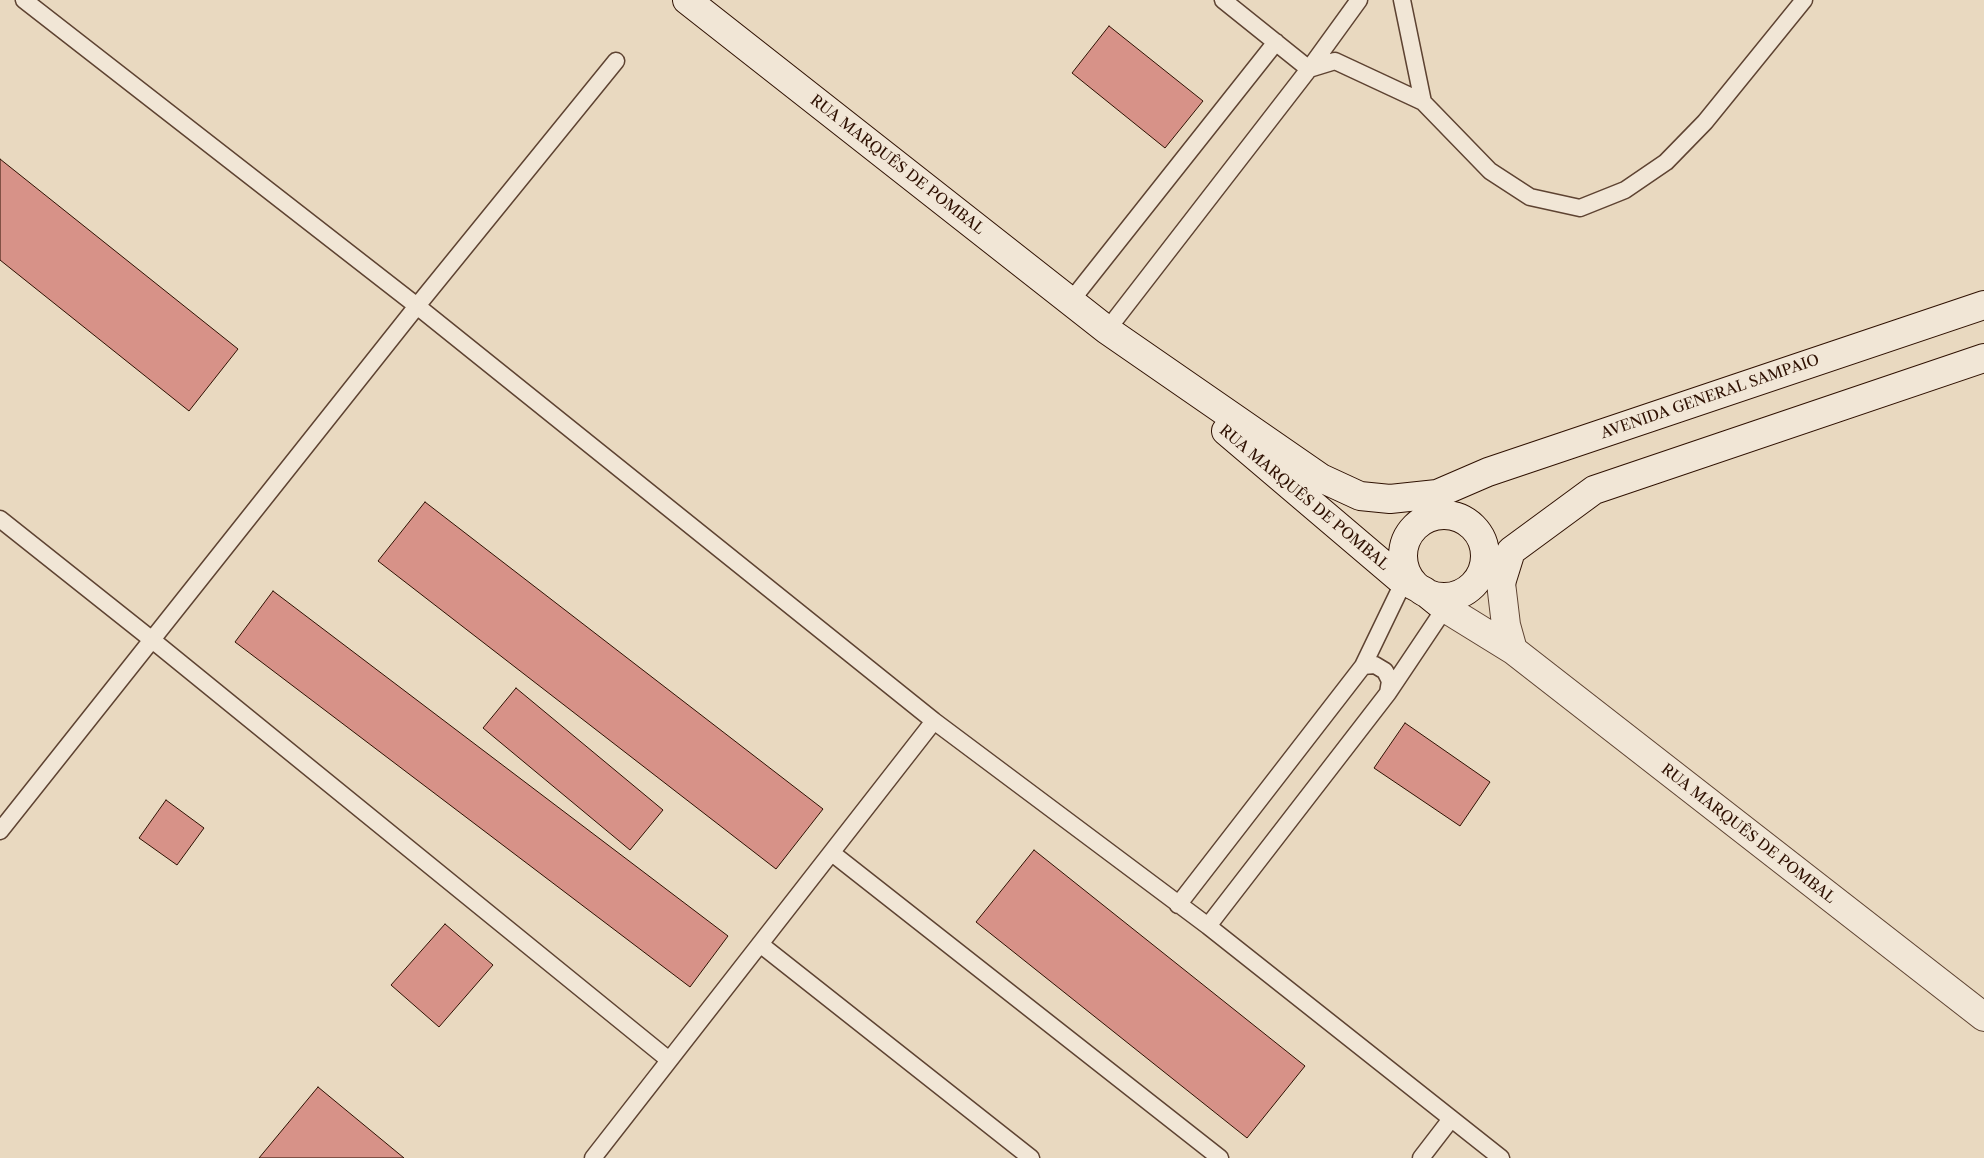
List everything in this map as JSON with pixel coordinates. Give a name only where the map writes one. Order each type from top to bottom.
[{"type":"street","name":"RUA MARQUÊS DE POMBAL","points":[[687,0],[1107,330],[1411,580]]},
{"type":"street","name":"AVENIDA GENERAL SAMPAIO","points":[[1438,494],[1488,472],[1984,305]]},
{"type":"street","name":"RUA MARQUÊS DE POMBAL","points":[[1107,330],[1321,478],[1360,496],[1390,499],[1438,494]]},
{"type":"street","points":[[1438,494],[1412,530],[1406,541],[1403,554],[1411,580],[1428,594],[1441,597],[1449,602],[1471,587],[1494,563],[1594,490],[1984,358]]},
{"type":"street","points":[[1412,530],[1422,521],[1434,516],[1447,515],[1460,517],[1475,529],[1494,563],[1506,625],[1513,650]]},
{"type":"street","name":"RUA MARQUÊS DE POMBAL","points":[[1449,602],[1984,1017]]},
{"type":"lane","points":[[24,0],[417,306],[934,721],[1208,926],[1501,1158]]},
{"type":"lane","points":[[1223,0],[1309,69]]},
{"type":"lane","points":[[1107,330],[1309,69],[1359,0]]},
{"type":"lane","points":[[1402,0],[1423,102]]},
{"type":"lane","points":[[1309,69],[1335,61],[1423,102],[1490,171],[1530,197],[1580,208],[1626,190],[1666,162],[1705,122],[1804,0]]},
{"type":"lane","points":[[1070,302],[1276,42]]},
{"type":"lane","points":[[0,831],[417,306],[616,61]]},
{"type":"lane","points":[[0,519],[151,639],[669,1060]]},
{"type":"lane","points":[[1178,905],[1363,666],[1411,580]]},
{"type":"lane","points":[[1208,926],[1388,693],[1449,602]]},
{"type":"lane","points":[[1363,666],[1375,666],[1385,671],[1390,681],[1388,693]]},
{"type":"lane","points":[[593,1158],[934,721]]},
{"type":"lane","points":[[832,853],[1220,1158]]},
{"type":"lane","points":[[760,944],[1031,1158]]},
{"type":"lane","points":[[1421,1158],[1451,1119]]},
{"type":"building","points":[[1109,26],[1203,101],[1165,148],[1072,73]]},
{"type":"building","points":[[0,159],[238,349],[189,411],[0,260]]},
{"type":"building","points":[[425,502],[823,809],[776,869],[378,561]]},
{"type":"building","points":[[273,591],[728,936],[690,987],[235,642]]},
{"type":"building","points":[[516,688],[663,810],[630,850],[483,728]]},
{"type":"building","points":[[1405,723],[1490,782],[1460,826],[1374,768]]},
{"type":"building","points":[[166,800],[204,828],[177,865],[139,838]]},
{"type":"building","points":[[1034,850],[1305,1066],[1247,1138],[976,922]]},
{"type":"building","points":[[445,924],[493,965],[439,1027],[391,985]]},
{"type":"building","points":[[318,1087],[404,1158],[259,1158]]}]
